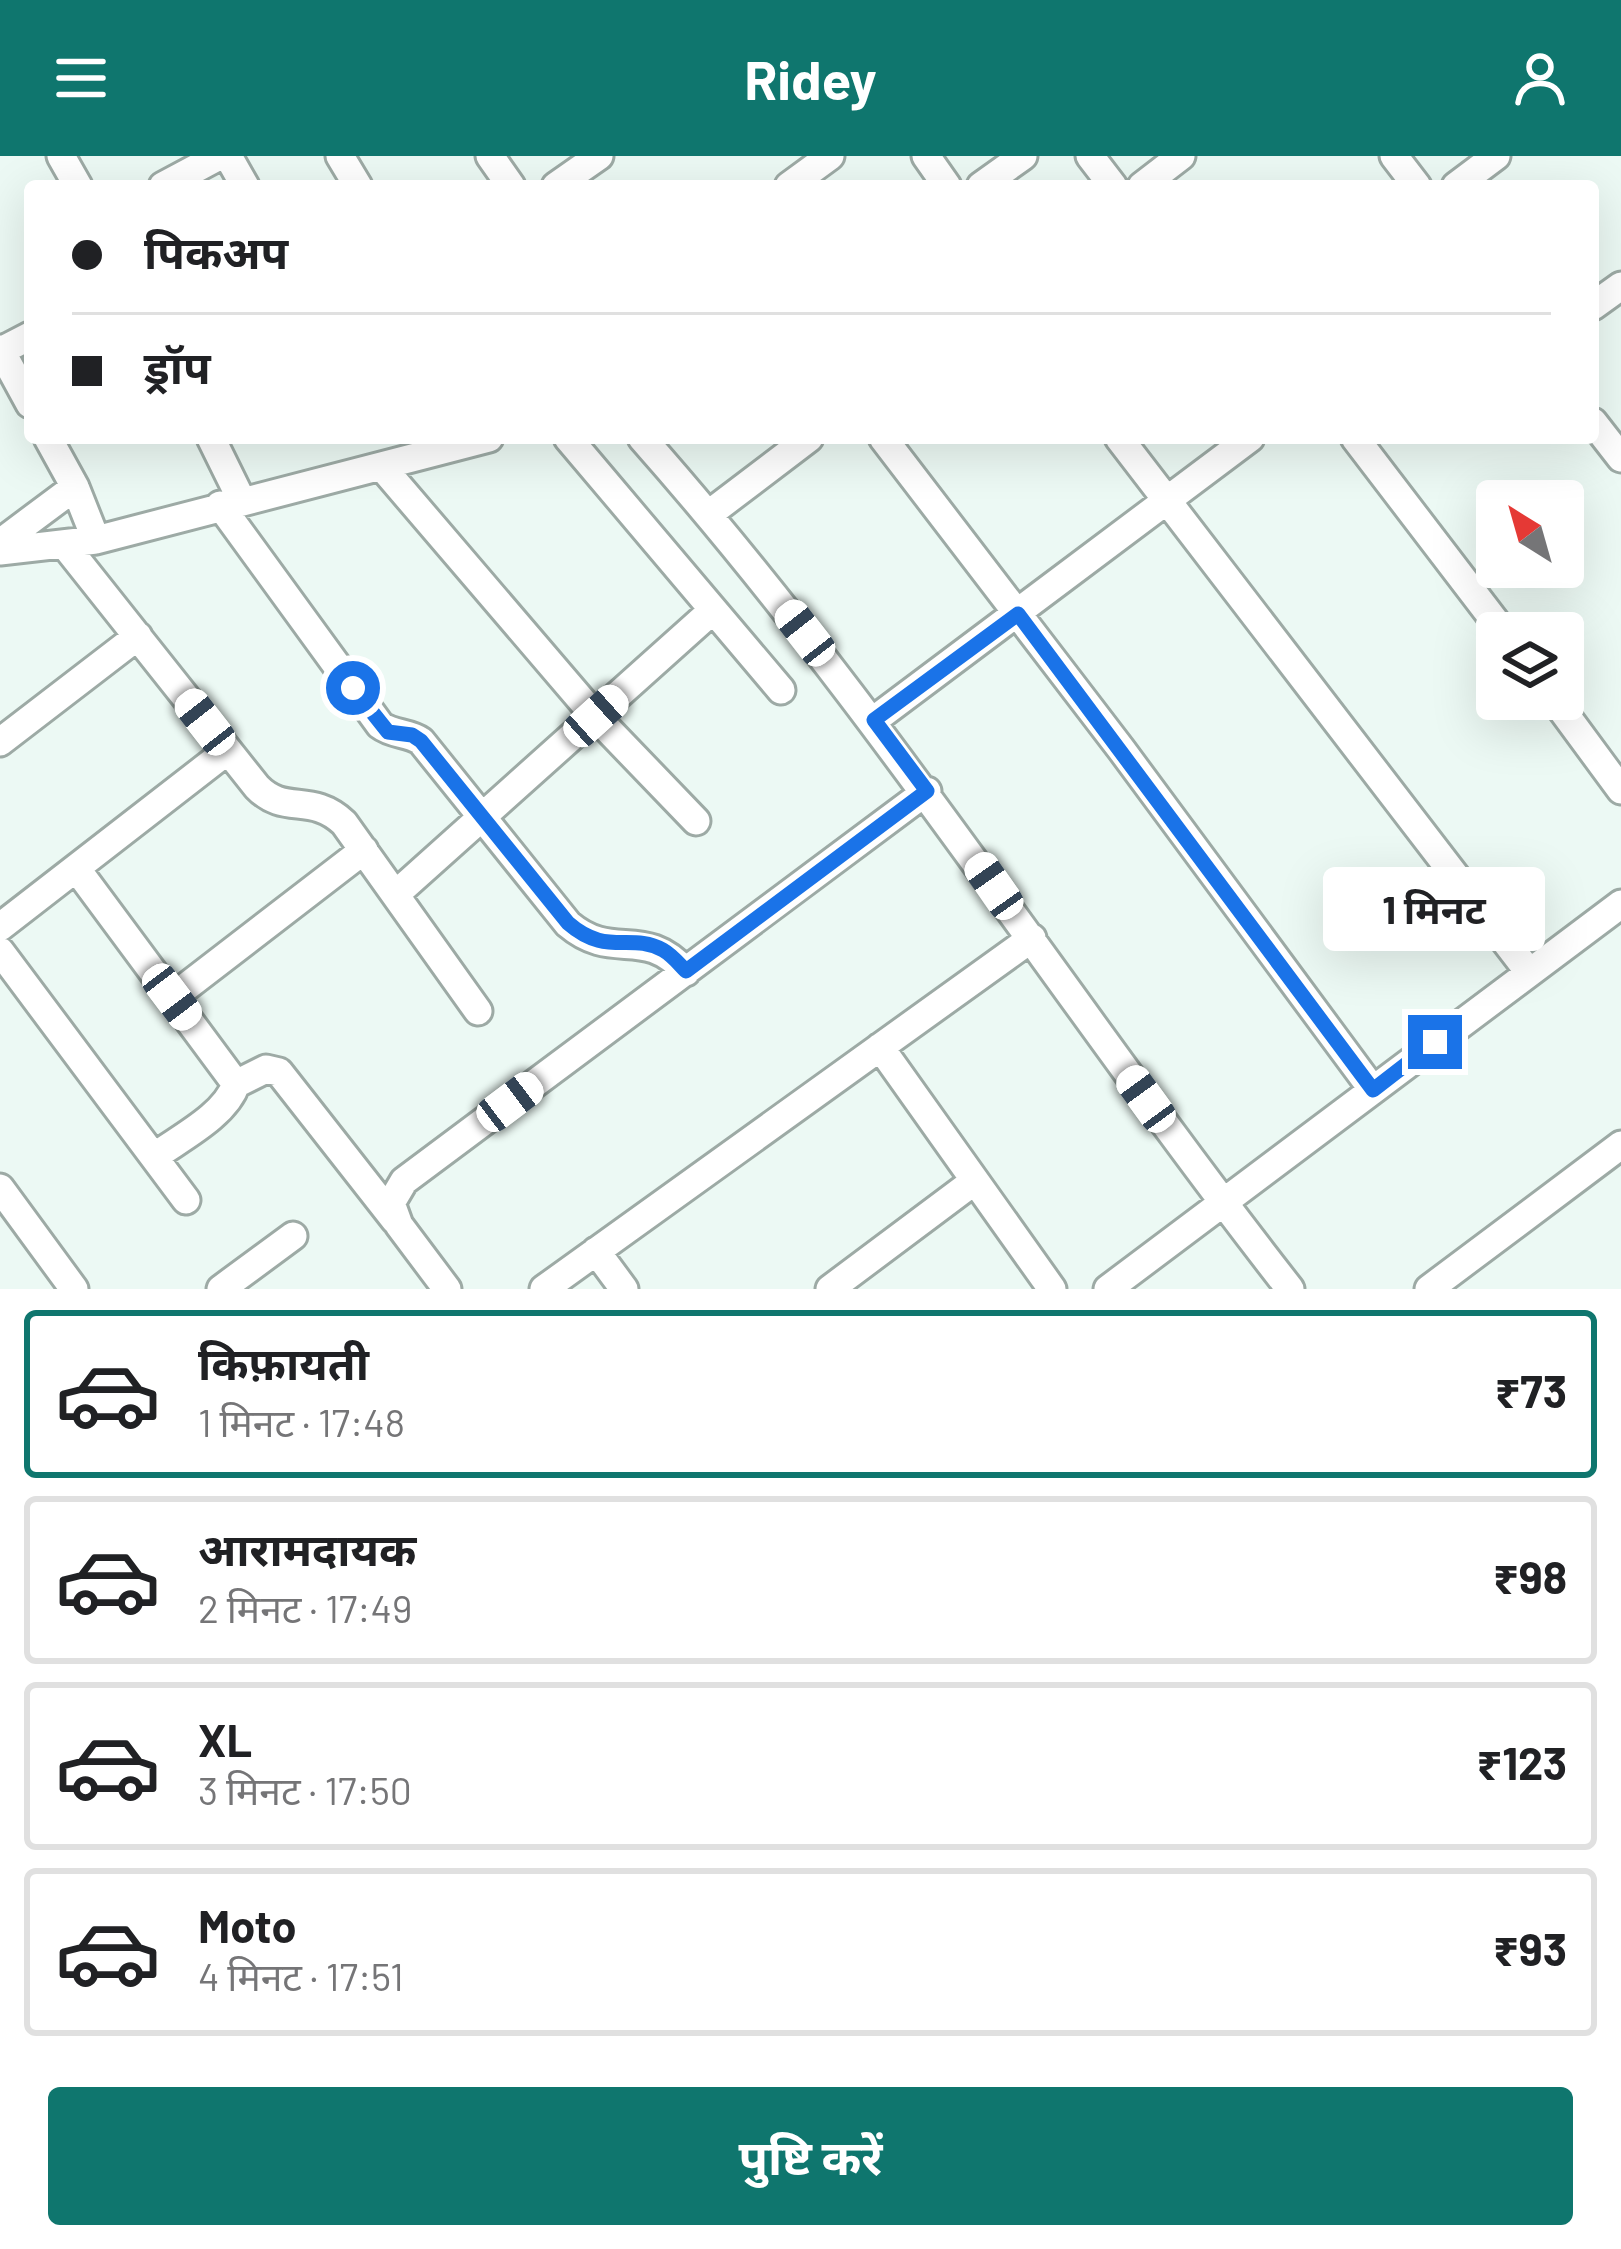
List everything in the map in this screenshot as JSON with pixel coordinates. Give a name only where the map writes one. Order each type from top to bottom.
[{"type":"street","points":[[174,180],[219,156]]},
{"type":"street","points":[[565,180],[599,156]]},
{"type":"street","points":[[797,180],[830,156]]},
{"type":"street","points":[[989,180],[1023,156]]},
{"type":"street","points":[[1090,156],[1108,180]]},
{"type":"street","points":[[1155,180],[1181,156]]},
{"type":"street","points":[[1394,156],[1412,180]]},
{"type":"street","points":[[1464,180],[1496,156]]},
{"type":"street","points":[[1,350],[24,393]]},
{"type":"street","points":[[1599,430],[1621,458]]},
{"type":"street","points":[[52,444],[96,540]]},
{"type":"street","points":[[213,444],[230,502],[380,724],[388,732],[421,741],[585,938],[662,949],[686,971]]},
{"type":"street","points":[[0,547],[96,540],[230,502],[383,468],[414,448],[444,444]]},
{"type":"street","points":[[573,444],[781,690]]},
{"type":"street","points":[[647,444],[874,720],[1290,1289]]},
{"type":"street","points":[[709,514],[801,444]]},
{"type":"street","points":[[888,444],[1373,1090]]},
{"type":"street","points":[[1123,444],[1529,972]]},
{"type":"street","points":[[874,720],[1242,444]]},
{"type":"street","points":[[1360,444],[1488,612]]},
{"type":"street","points":[[383,468],[596,716],[696,821]]},
{"type":"street","points":[[0,547],[75,487]]},
{"type":"street","points":[[64,544],[269,800],[328,808],[364,850],[478,1011]]},
{"type":"street","points":[[396,894],[713,610]]},
{"type":"street","points":[[0,742],[137,636]]},
{"type":"street","points":[[1569,720],[1621,790]]},
{"type":"street","points":[[0,927],[227,751]]},
{"type":"street","points":[[399,1225],[391,1203],[404,1181],[927,791]]},
{"type":"street","points":[[172,997],[364,850]]},
{"type":"street","points":[[76,868],[236,1084]]},
{"type":"street","points":[[1108,1289],[1621,904]]},
{"type":"street","points":[[544,1289],[1032,938]]},
{"type":"street","points":[[0,951],[186,1200]]},
{"type":"street","points":[[0,1002],[25,984]]},
{"type":"street","points":[[880,1047],[1052,1289]]},
{"type":"street","points":[[154,1157],[220,1108],[232,1097],[236,1084],[266,1069],[279,1072],[447,1289]]},
{"type":"street","points":[[1429,1289],[1621,1145]]},
{"type":"street","points":[[830,1289],[973,1181]]},
{"type":"street","points":[[0,1188],[74,1289]]},
{"type":"street","points":[[221,1289],[293,1236]]},
{"type":"street","points":[[596,1251],[624,1289]]},
{"type":"route","points":[[353,688],[388,732],[421,741],[585,938],[662,949],[686,971],[927,791],[874,720],[1018,614],[1373,1090],[1435,1042]]}]
